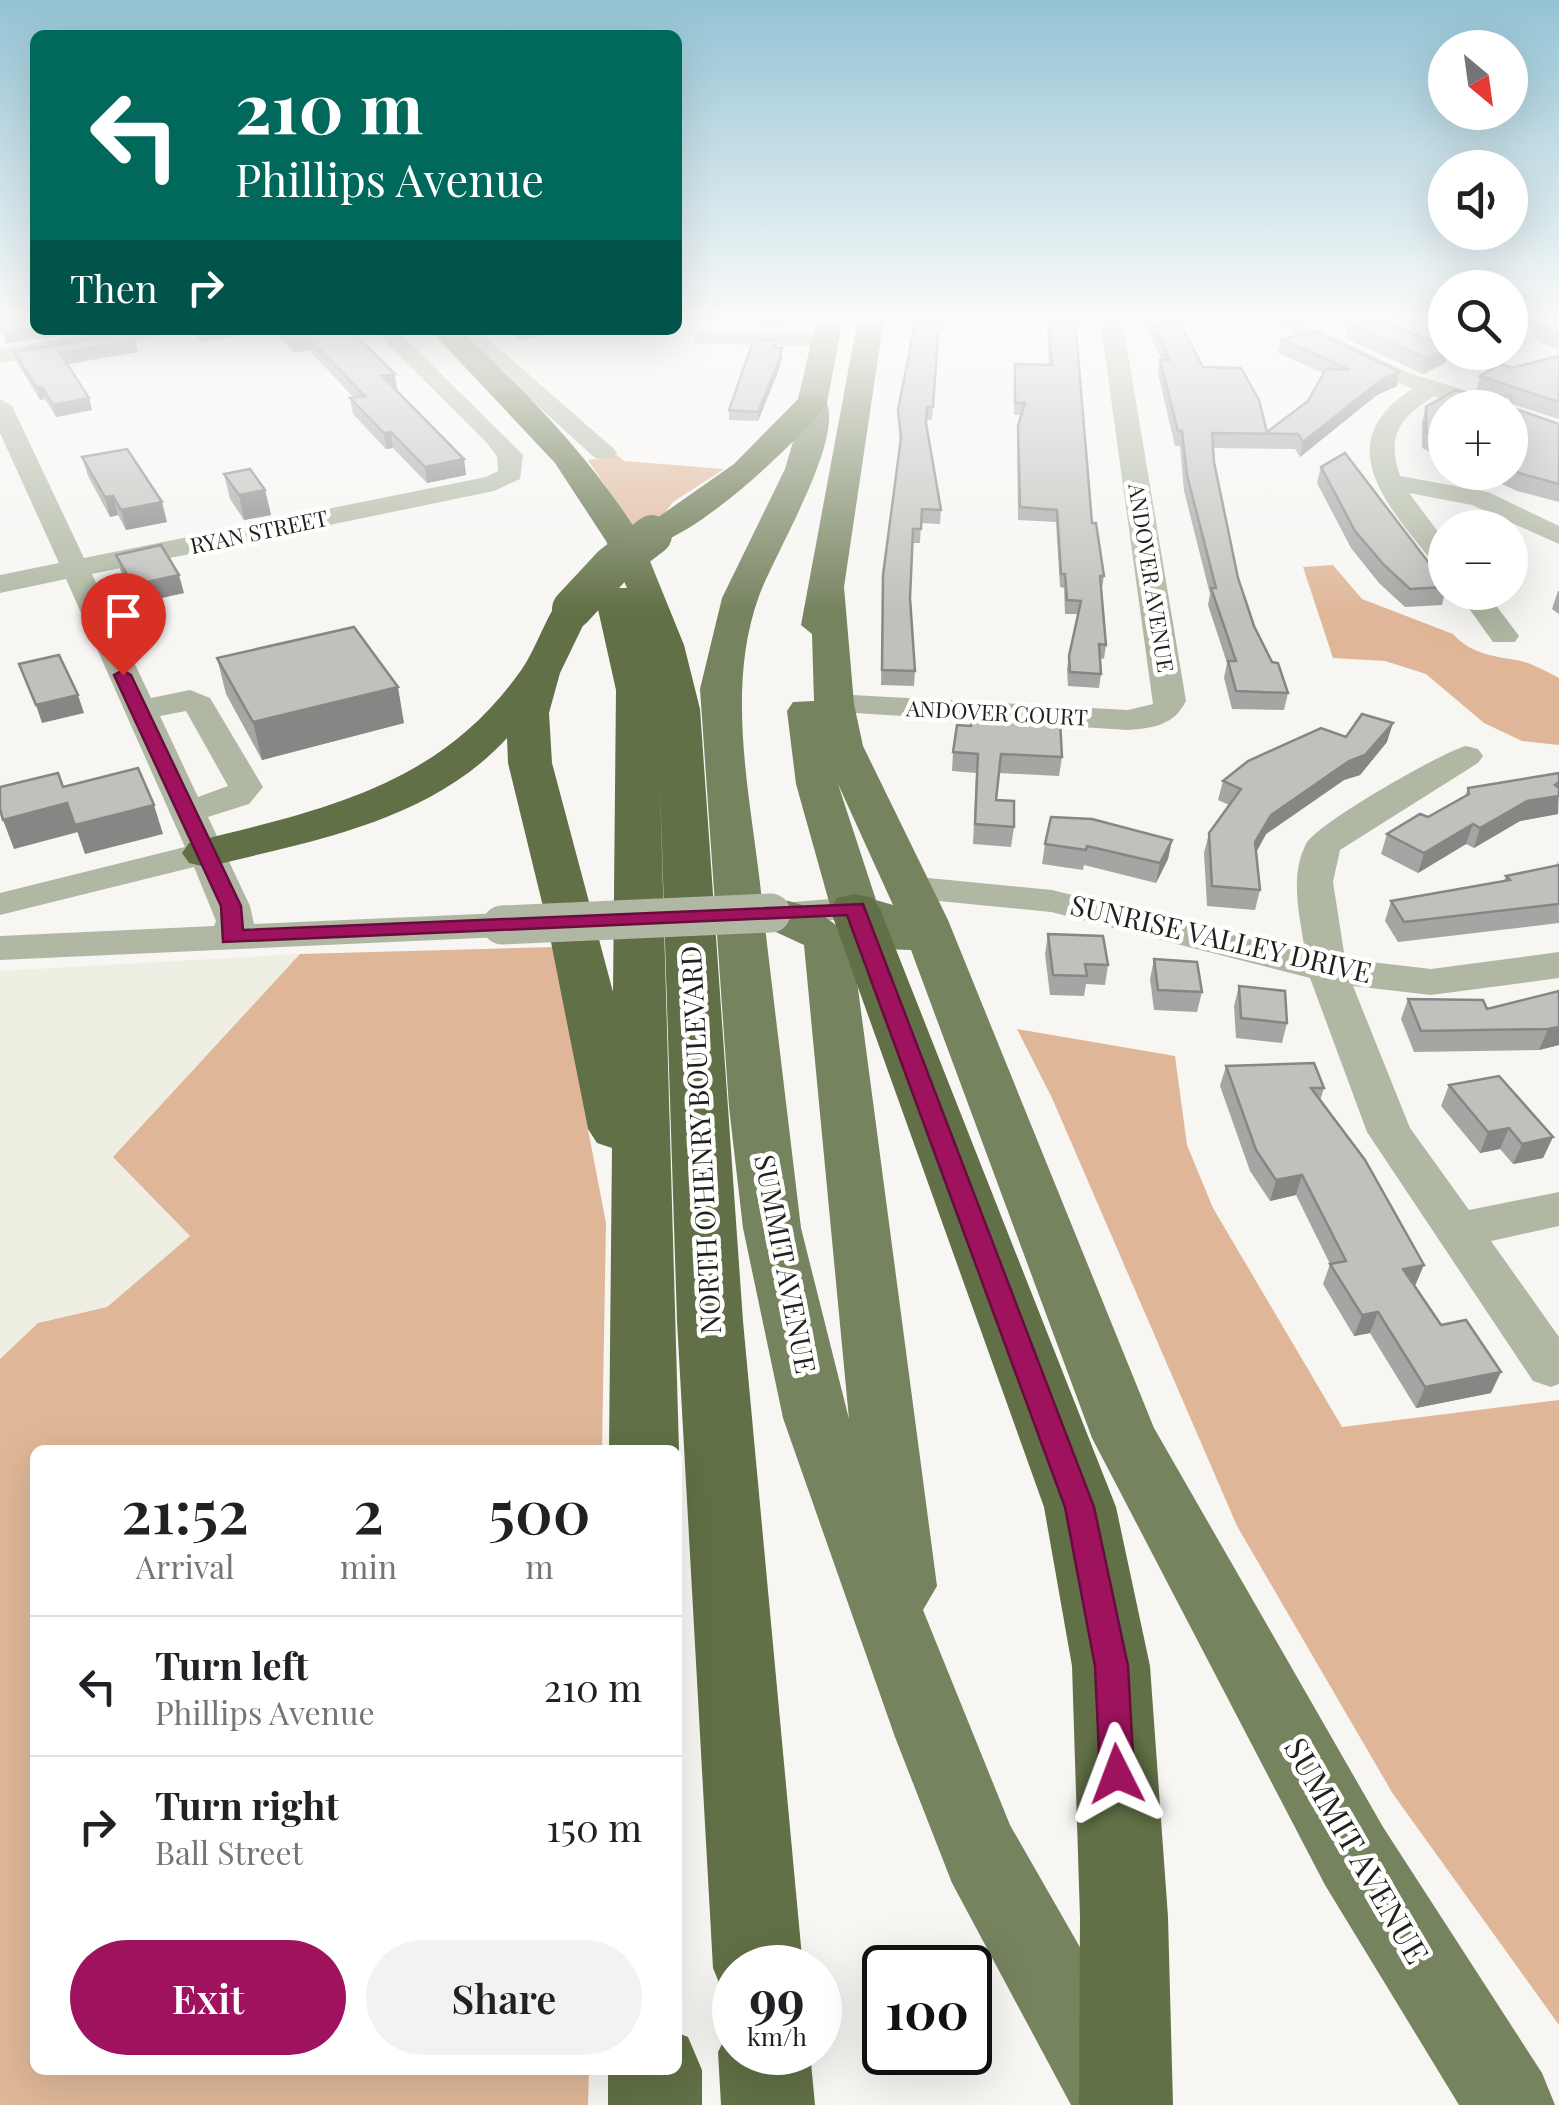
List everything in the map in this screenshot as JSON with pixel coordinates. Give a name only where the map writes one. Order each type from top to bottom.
[{"type":"highway","name":"NORTH O'HENRY BOULEVARD","points":[[503,416],[545,466],[594,544],[613,590],[637,690],[644,1445]]},
{"type":"highway","name":"NORTH O'HENRY BOULEVARD","points":[[535,416],[586,475],[620,528],[651,594],[679,709],[710,1321],[756,1945]]},
{"type":"highway","points":[[641,1239],[574,927],[530,764],[528,713],[540,673],[572,609],[613,565],[746,471],[805,416]]},
{"type":"highway","points":[[206,853],[336,818],[402,794],[470,751],[540,673]]},
{"type":"highway","points":[[896,905],[1080,1507],[1112,1666],[1124,1917],[1123,2105]]},
{"type":"highway","points":[[654,2075],[655,2105]]},
{"type":"highway","points":[[766,2075],[768,2105]]},
{"type":"main road","name":"SUMMIT AVENUE","points":[[815,416],[801,469],[740,598],[720,690],[756,1106],[772,1228],[816,1418],[932,1737],[981,1854],[1123,2105]]},
{"type":"main road","name":"SUMMIT AVENUE","points":[[829,416],[829,591],[834,704],[842,746],[896,905],[1022,1168],[1125,1438],[1354,1856],[1510,2105]]},
{"type":"main road","name":"SUMMIT AVENUE","points":[[829,591],[808,669],[807,713],[817,784],[896,905]]},
{"type":"main road","points":[[771,913],[818,930],[828,943],[878,1367],[894,1548],[932,1737]]},
{"type":"street","points":[[5,416],[231,906],[235,921],[231,937]]},
{"type":"street","name":"RYAN STREET","points":[[0,584],[73,560],[494,483],[514,470],[495,437],[474,416]]},
{"type":"street","points":[[562,416],[604,453]]},
{"type":"street","name":"ANDOVER AVENUE","points":[[1126,416],[1170,701],[1160,715]]},
{"type":"street","points":[[1393,416],[1383,427],[1382,450],[1390,482],[1428,535]]},
{"type":"street","points":[[1390,482],[1479,498],[1559,536]]},
{"type":"street","points":[[73,560],[117,540],[126,548]]},
{"type":"street","points":[[1484,610],[1504,636]]},
{"type":"street","points":[[138,710],[190,700],[200,705],[246,787],[238,797],[187,812]]},
{"type":"street","name":"ANDOVER COURT","points":[[834,704],[1128,720],[1160,715]]},
{"type":"street","points":[[1466,756],[1371,811],[1323,845],[1314,882],[1328,970],[1389,1132],[1551,1366]]},
{"type":"street","points":[[0,904],[206,853]]},
{"type":"street","name":"SUNRISE VALLEY DRIVE","points":[[0,948],[771,913],[1002,894],[1071,905],[1328,970],[1431,982],[1559,965]]},
{"type":"street","points":[[1460,1230],[1559,1209]]},
{"type":"shaded area","points":[[617,455],[624,461],[724,469],[673,502],[661,518],[637,533],[588,460]]},
{"type":"shaded area","points":[[1333,565],[1362,599],[1453,634],[1476,650],[1526,662],[1559,678],[1559,745],[1522,741],[1484,723],[1426,674],[1385,661],[1333,658],[1303,567]]},
{"type":"shaded area","points":[[553,947],[606,1223],[602,1445],[30,1445],[30,2075],[589,2075],[588,2105],[0,2105],[0,1359],[38,1323],[107,1307],[190,1236],[113,1157],[300,954]]},
{"type":"shaded area","points":[[300,954],[114,1157],[190,1236],[106,1307],[38,1323],[0,1359],[0,971]]},
{"type":"shaded area","points":[[1017,1029],[1175,1056],[1187,1145],[1213,1208],[1342,1427],[1559,1400],[1559,2025],[1393,1794],[1237,1526],[1052,1098]]},
{"type":"building","points":[[368,416],[422,416],[464,459],[425,467],[391,432],[384,433]]},
{"type":"building","points":[[899,416],[926,416],[941,510],[922,509],[921,529],[913,529],[910,598],[915,671],[882,670],[883,575],[901,438]]},
{"type":"building","points":[[1021,416],[1083,416],[1092,523],[1096,523],[1104,576],[1100,576],[1106,645],[1099,644],[1101,674],[1070,672],[1069,656],[1081,601],[1067,600],[1065,574],[1061,574],[1057,510],[1020,507]]},
{"type":"building","points":[[1174,416],[1263,416],[1267,432],[1288,416],[1335,416],[1303,442],[1298,434],[1212,433],[1214,462],[1238,578],[1254,626],[1272,662],[1278,663],[1288,693],[1236,691],[1228,661],[1236,661],[1211,588],[1216,588],[1187,475],[1182,431],[1178,431]]},
{"type":"building","points":[[1528,416],[1559,424],[1559,484],[1528,476]]},
{"type":"building","points":[[127,449],[162,502],[121,510],[113,496],[105,497],[82,457]]},
{"type":"building","points":[[1345,453],[1428,562],[1428,588],[1410,589],[1384,565],[1355,531],[1321,467]]},
{"type":"building","points":[[250,469],[265,490],[239,495],[224,474]]},
{"type":"building","points":[[161,545],[179,575],[133,585],[116,555]]},
{"type":"building","points":[[354,627],[398,687],[253,722],[217,658]]},
{"type":"building","points":[[59,655],[78,695],[36,705],[19,664]]},
{"type":"building","points":[[1362,714],[1393,723],[1365,755],[1349,761],[1271,815],[1255,842],[1260,890],[1212,886],[1209,833],[1241,789],[1223,781],[1248,761],[1321,728],[1346,737]]},
{"type":"building","points":[[972,716],[1060,720],[1062,757],[1001,754],[996,800],[1014,801],[1014,827],[975,824],[978,754],[953,752],[957,725],[971,726]]},
{"type":"building","points":[[138,768],[154,805],[75,825],[67,803],[3,820],[0,787],[58,773],[63,787]]},
{"type":"building","points":[[1559,773],[1555,785],[1559,796],[1527,801],[1480,828],[1473,824],[1424,853],[1387,834],[1420,814],[1428,817],[1469,794],[1468,788]]},
{"type":"building","points":[[1051,817],[1092,819],[1172,840],[1160,863],[1087,846],[1086,850],[1045,844]]},
{"type":"building","points":[[1559,865],[1559,904],[1404,922],[1391,901],[1510,880],[1506,876]]},
{"type":"building","points":[[1048,934],[1103,936],[1108,965],[1085,964],[1087,976],[1053,975]]},
{"type":"building","points":[[1154,959],[1197,962],[1202,992],[1158,990]]},
{"type":"building","points":[[1239,986],[1285,991],[1287,1023],[1241,1018]]},
{"type":"building","points":[[1559,991],[1559,1027],[1548,1029],[1421,1031],[1408,999],[1483,1000],[1487,1009]]},
{"type":"building","points":[[1314,1063],[1324,1088],[1311,1088],[1365,1160],[1424,1265],[1403,1269],[1441,1325],[1466,1320],[1501,1372],[1425,1387],[1378,1312],[1362,1315],[1330,1264],[1346,1261],[1302,1175],[1276,1180],[1256,1150],[1226,1066]]},
{"type":"building","points":[[1499,1076],[1553,1137],[1522,1144],[1509,1128],[1488,1132],[1449,1085]]},
{"type":"route","points":[[123,675],[231,906],[235,921],[231,937],[855,909],[1080,1507],[1112,1666],[1117,1774]]}]
